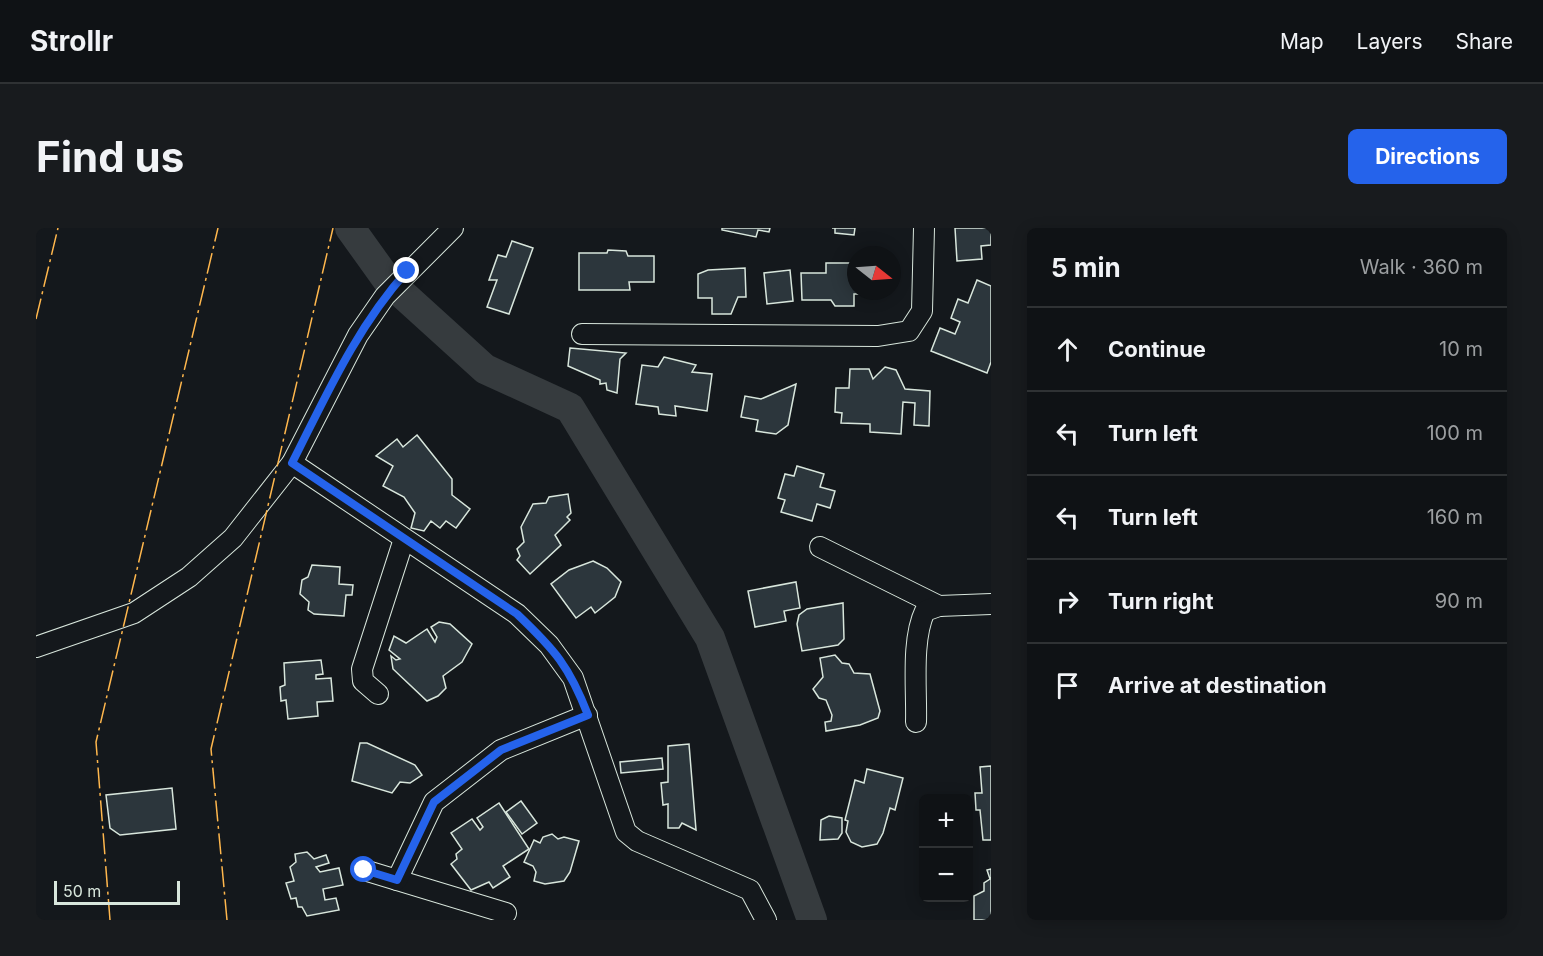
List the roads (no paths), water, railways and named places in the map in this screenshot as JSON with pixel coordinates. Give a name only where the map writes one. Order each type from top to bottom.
[{"type":"street","points":[[36,647],[86,632],[134,613],[189,578],[233,538],[292,463],[358,335],[385,296],[407,271],[453,228]]},
{"type":"street","points":[[582,334],[831,336],[902,334],[917,322],[922,311],[924,228]]},
{"type":"street","points":[[292,463],[517,614],[549,645],[573,678],[588,715],[626,832],[637,841],[750,890],[766,920]]},
{"type":"street","points":[[378,694],[363,681],[362,669],[404,539]]},
{"type":"street","points":[[820,547],[939,606]]},
{"type":"street","points":[[916,722],[920,621],[925,611],[939,606],[991,604]]},
{"type":"street","points":[[397,880],[434,802],[501,750],[588,715]]},
{"type":"street","points":[[364,870],[506,913]]},
{"type":"waterway","points":[[350,228],[388,281],[485,369],[570,408],[710,638],[812,920]]}]
